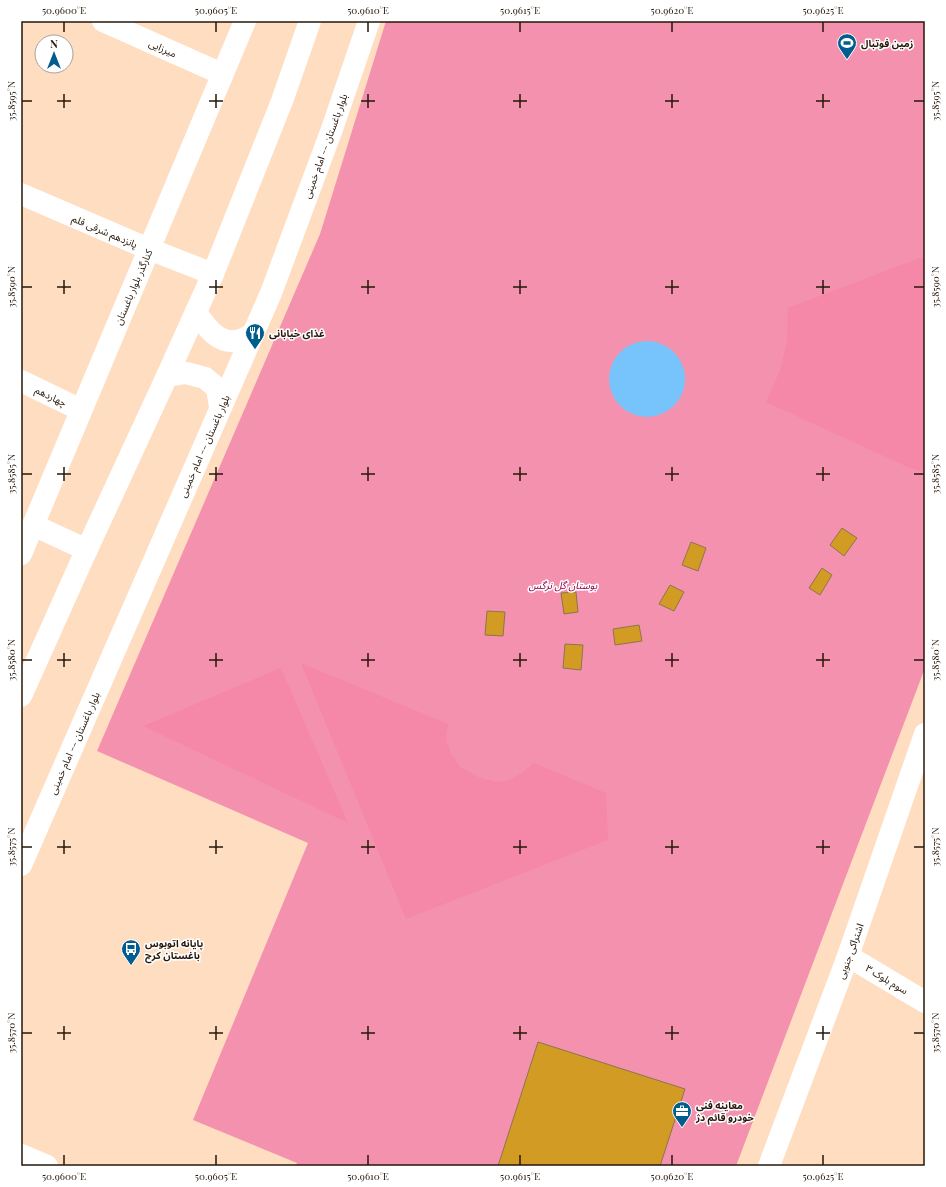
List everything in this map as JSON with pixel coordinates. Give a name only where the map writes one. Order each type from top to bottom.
[{"type":"main road","name":"میرزایی","points":[[103,21],[222,74]]},
{"type":"main road","name":"کنارگذر بلوار باغستان","points":[[21,554],[245,21]]},
{"type":"main road","points":[[21,696],[213,274],[282,101],[310,21]]},
{"type":"main road","name":"بلوار باغستان -- امام خمینی","points":[[21,865],[271,293],[332,129],[369,21]]},
{"type":"main road","name":"پانزدهم شرقی قلم","points":[[21,194],[149,249],[213,274]]},
{"type":"main road","points":[[196,312],[204,325],[215,336],[229,342],[241,340],[254,333]]},
{"type":"main road","points":[[167,376],[186,373],[205,378],[216,388],[220,407]]},
{"type":"main road","name":"چهاردهم","points":[[21,381],[81,410]]},
{"type":"main road","points":[[33,525],[87,550]]},
{"type":"main road","name":"اشتراکی جنوبی","points":[[769,1166],[848,956],[925,734]]},
{"type":"main road","name":"سوم بلوک ۳","points":[[848,956],[925,1002]]},
{"type":"main road","points":[[21,1155],[47,1166]]},
{"type":"green space","name":"بوستان گل نرگس","points":[[386,21],[925,21],[925,668],[736,1166],[296,1166],[297,1163],[193,1120],[308,843],[97,751],[320,234]]},
{"type":"shaded area","points":[[925,256],[925,472],[910,468],[766,402],[781,368],[787,340],[788,308]]},
{"type":"shaded area","points":[[301,663],[448,724],[446,740],[451,754],[460,767],[478,777],[496,782],[510,780],[534,763],[606,793],[608,840],[406,919]]},
{"type":"shaded area","points":[[281,668],[348,823],[143,726]]},
{"type":"water","points":[[647,341],[662,344],[674,352],[682,364],[685,379],[682,394],[674,406],[662,414],[647,417],[632,414],[620,406],[612,394],[609,379],[612,364],[620,352],[632,344]]},
{"type":"building","points":[[842,528],[857,538],[844,556],[830,545]]},
{"type":"building","points":[[691,542],[706,548],[698,571],[682,565]]},
{"type":"building","points":[[822,568],[832,575],[820,595],[809,588]]},
{"type":"building","points":[[670,585],[684,592],[674,611],[659,604]]},
{"type":"building","points":[[576,592],[578,612],[564,614],[561,593]]},
{"type":"building","points":[[487,611],[505,612],[503,636],[485,635]]},
{"type":"building","points":[[639,625],[642,641],[615,645],[613,629]]},
{"type":"building","points":[[565,644],[583,645],[581,670],[563,668]]},
{"type":"building","points":[[538,1042],[685,1089],[660,1166],[498,1166]]},
{"type":"place","name":"زمین فوتبال","points":[[847,60]]},
{"type":"place","name":"غذای خیابانی","points":[[255,350]]},
{"type":"place","name":"پایانه اتوبوس باغستان کرج","points":[[131,966]]},
{"type":"place","name":"معاینه فنی خودرو قائم دژ","points":[[682,1128]]}]
